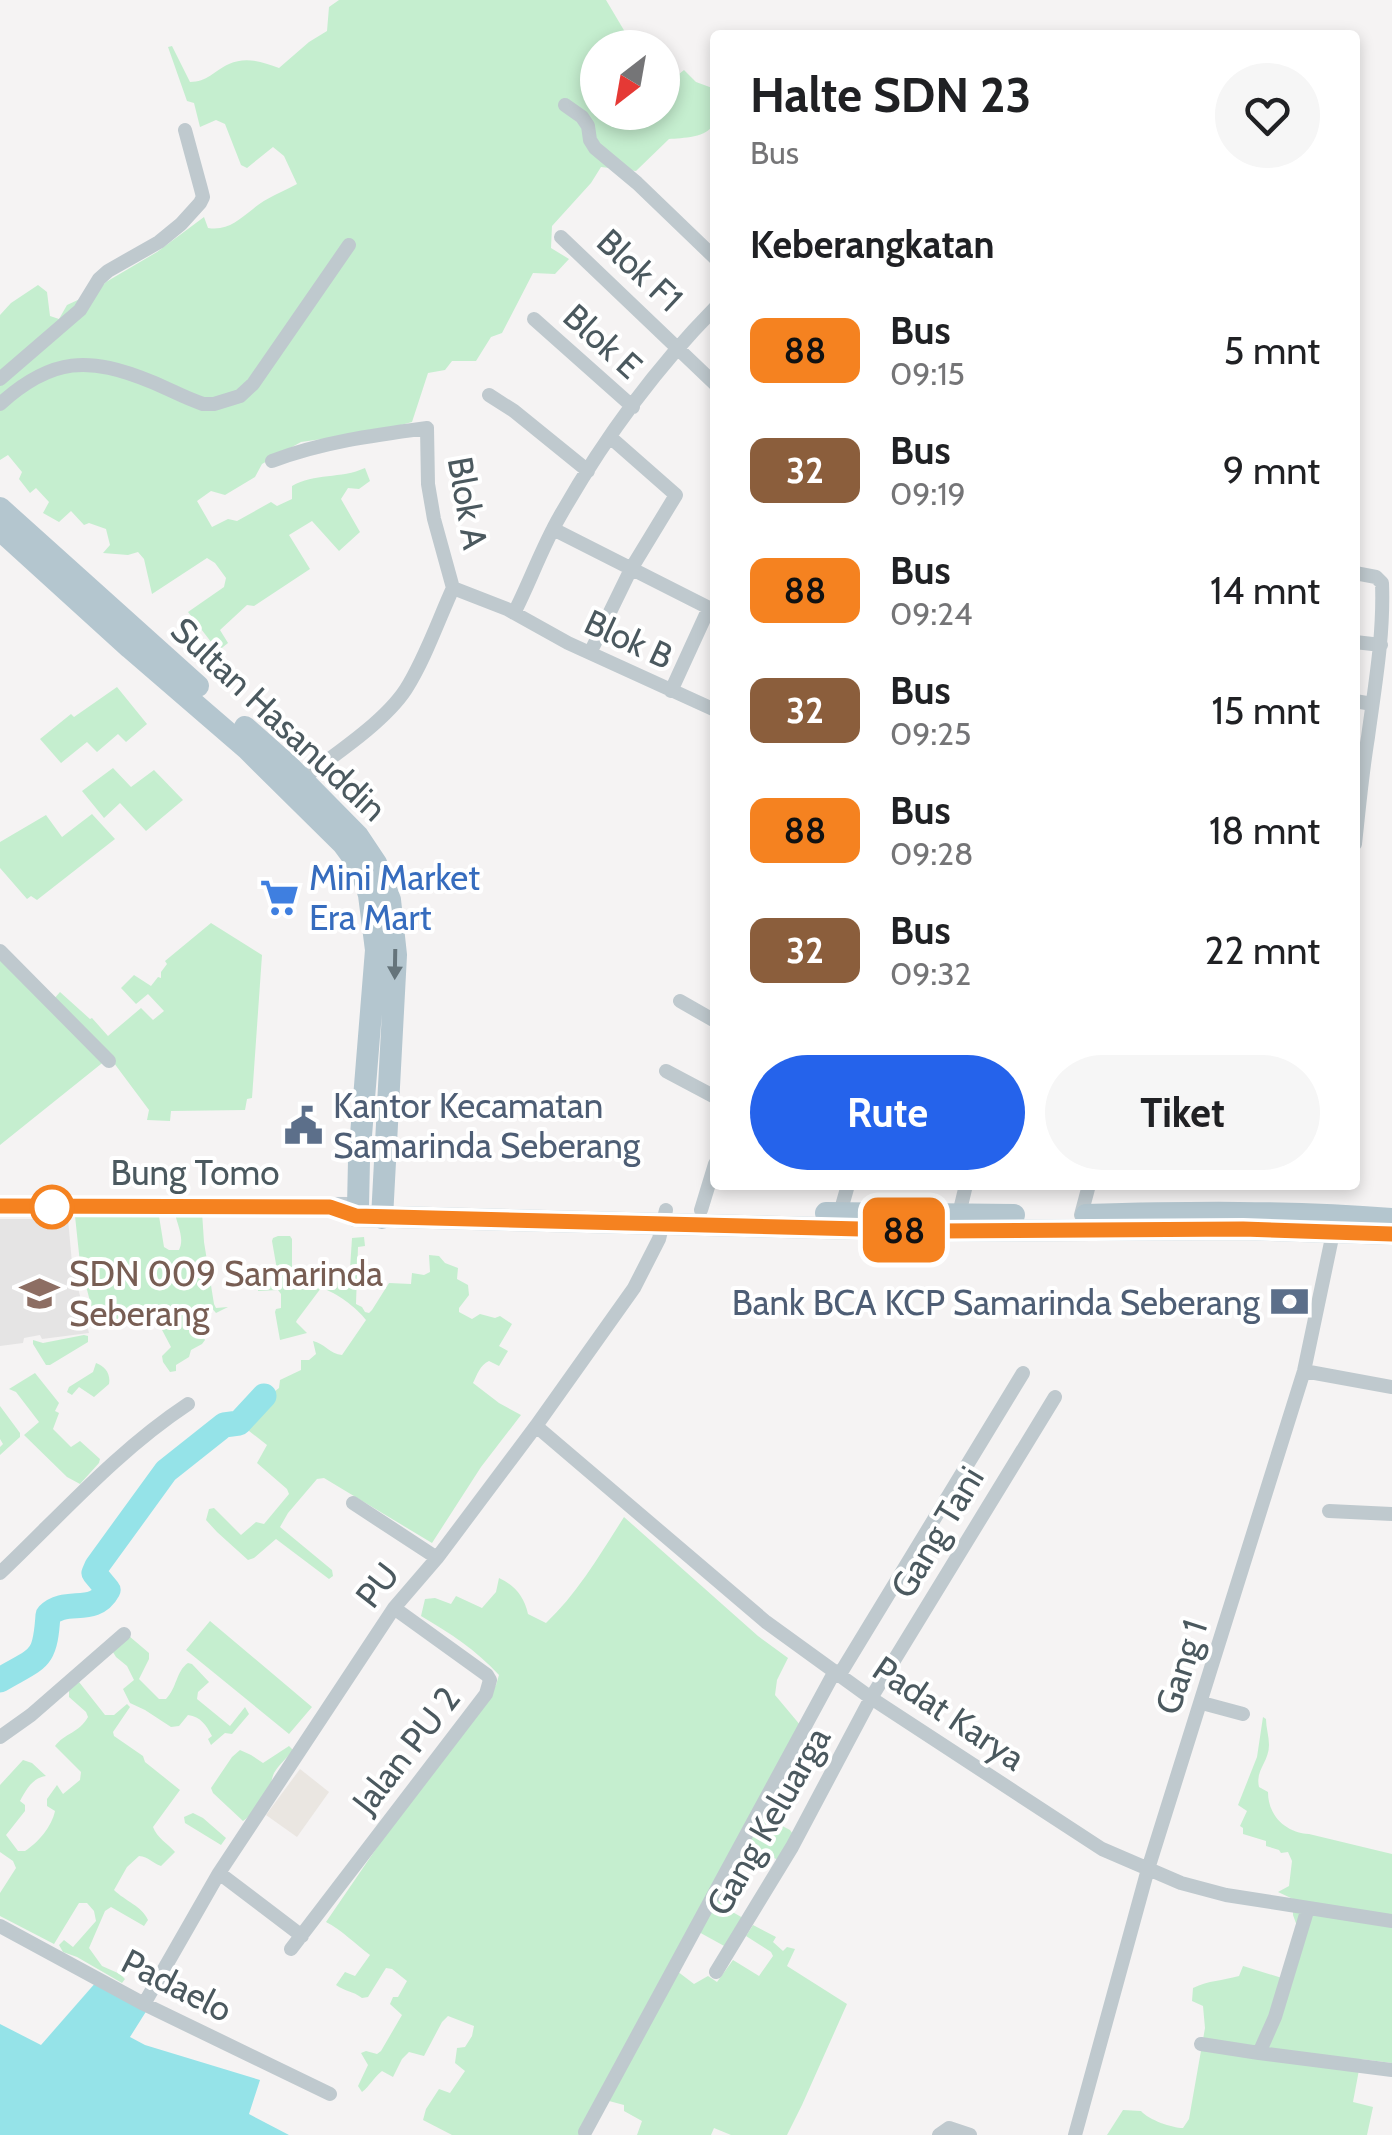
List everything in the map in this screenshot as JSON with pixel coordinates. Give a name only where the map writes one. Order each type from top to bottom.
[{"type":"main road","name":"Sultan Hasanuddin","points":[[0,508],[294,784],[360,866],[369,895],[382,1018],[371,1161],[357,1211]]},
{"type":"main road","name":"Sultan Hasanuddin","points":[[0,530],[130,648],[294,784]]},
{"type":"main road","name":"Sultan Hasanuddin","points":[[371,1161],[382,1213]]},
{"type":"main road","name":"Bung Tomo","points":[[664,1217],[701,1210],[959,1214],[1011,1223],[1243,1229],[1392,1218]]},
{"type":"main road","name":"Bung Tomo","points":[[357,1211],[664,1217],[939,1231],[1082,1215],[1150,1213],[1335,1223],[1392,1234]]},
{"type":"street","points":[[565,105],[582,117],[595,148],[710,253]]},
{"type":"street","points":[[0,378],[80,310],[108,271],[159,242],[200,203],[201,188],[185,130]]},
{"type":"street","name":"Blok F1","points":[[561,237],[710,379]]},
{"type":"street","points":[[0,404],[36,376],[66,365],[82,364],[131,374],[203,404],[240,396],[278,350],[349,245]]},
{"type":"street","points":[[517,615],[553,529],[610,436],[710,313]]},
{"type":"street","name":"Blok E","points":[[534,319],[633,407]]},
{"type":"street","points":[[489,396],[514,411],[588,471]]},
{"type":"street","name":"Blok A","points":[[272,462],[322,445],[428,428],[428,484],[454,588]]},
{"type":"street","points":[[590,653],[631,569],[676,495],[610,436]]},
{"type":"street","points":[[553,529],[710,608]]},
{"type":"street","points":[[1360,574],[1376,577],[1382,583],[1381,645],[1360,767]]},
{"type":"street","points":[[294,784],[395,703],[454,588]]},
{"type":"street","name":"Blok B","points":[[454,588],[710,708]]},
{"type":"street","points":[[671,691],[710,613]]},
{"type":"street","points":[[1360,643],[1381,645]]},
{"type":"street","points":[[1360,703],[1372,704]]},
{"type":"street","points":[[0,952],[109,1061]]},
{"type":"street","points":[[680,1001],[710,1018]]},
{"type":"street","points":[[666,1071],[710,1094]]},
{"type":"street","points":[[701,1210],[710,1180]]},
{"type":"street","points":[[840,1213],[847,1190]]},
{"type":"street","points":[[959,1214],[965,1190]]},
{"type":"street","points":[[1082,1215],[1089,1190]]},
{"type":"street","name":"Bung Tomo","points":[[0,1206],[330,1207],[357,1211]]},
{"type":"street","name":"PU","points":[[144,2004],[219,1873],[394,1608],[536,1426],[634,1288],[659,1239],[664,1217]]},
{"type":"street","name":"Gang 1","points":[[1075,2135],[1148,1869],[1304,1371],[1335,1223]]},
{"type":"street","points":[[1304,1371],[1392,1388]]},
{"type":"street","points":[[585,2132],[838,1672],[1023,1372]]},
{"type":"street","name":"Gang Tani","points":[[871,1698],[1055,1397]]},
{"type":"street","points":[[0,1573],[106,1467],[188,1404]]},
{"type":"street","name":"Padat Karya","points":[[536,1426],[766,1622],[871,1698],[1102,1849],[1180,1883],[1226,1895],[1392,1921]]},
{"type":"street","points":[[353,1502],[436,1558]]},
{"type":"street","points":[[1329,1510],[1392,1514]]},
{"type":"street","name":"Jalan PU 2","points":[[290,1949],[486,1694],[490,1680],[487,1675],[394,1608]]},
{"type":"street","points":[[0,1737],[124,1634]]},
{"type":"street","name":"Gang Keluarga","points":[[716,1972],[792,1848],[871,1698]]},
{"type":"street","points":[[1202,1703],[1243,1714]]},
{"type":"street","points":[[219,1873],[302,1936]]},
{"type":"street","points":[[1259,2053],[1275,2017],[1308,1908]]},
{"type":"street","name":"Padaelo","points":[[0,1926],[144,2004],[330,2094]]},
{"type":"street","points":[[1201,2044],[1392,2070]]},
{"type":"street","points":[[939,2135],[949,2128],[970,2135]]},
{"type":"shaded area","name":"SDN 009 Samarinda Seberang","points":[[0,1219],[68,1219],[72,1263],[89,1333],[42,1339],[40,1335],[24,1338],[23,1343],[0,1346]]},
{"type":"shaded area","points":[[300,1769],[329,1792],[297,1837],[266,1815]]},
{"type":"green space","points":[[339,0],[606,0],[624,30],[580,30],[580,130],[680,130],[680,73],[684,70],[696,82],[710,87],[710,129],[701,134],[669,139],[636,171],[601,167],[552,226],[551,248],[569,259],[555,274],[533,273],[502,333],[491,337],[476,361],[452,361],[445,370],[428,373],[412,422],[301,442],[262,464],[255,477],[225,495],[211,491],[197,501],[212,527],[228,519],[237,521],[271,502],[277,506],[292,499],[292,486],[309,479],[365,468],[370,481],[359,489],[348,488],[341,499],[360,532],[339,551],[312,521],[289,535],[310,569],[254,606],[247,605],[220,630],[228,643],[218,651],[188,612],[224,587],[226,578],[215,563],[207,558],[152,594],[144,559],[138,552],[103,553],[110,545],[106,529],[84,525],[71,511],[59,522],[43,513],[49,502],[36,488],[30,493],[19,479],[22,472],[8,455],[0,460],[0,315],[38,285],[47,292],[50,316],[59,319],[67,305],[95,292],[204,217],[208,228],[227,226],[297,184],[284,156],[273,147],[247,168],[241,165],[225,124],[216,120],[200,127],[194,103],[187,101],[168,47],[172,46],[190,82],[242,60],[279,68],[327,31],[329,7]]},
{"type":"green space","points":[[117,687],[147,724],[126,742],[118,734],[97,752],[87,742],[61,763],[40,739],[71,714],[74,717]]},
{"type":"green space","points":[[113,768],[131,787],[154,770],[183,800],[146,831],[120,803],[104,818],[82,791]]},
{"type":"green space","points":[[92,814],[115,839],[37,900],[31,896],[27,899],[0,868],[0,842],[46,815],[62,837]]},
{"type":"green space","points":[[211,923],[262,955],[252,1098],[247,1099],[245,1110],[171,1111],[170,1121],[147,1120],[149,1110],[111,1059],[53,1000],[60,992],[108,1036],[141,1008],[153,1020],[164,1011],[148,994],[136,1004],[121,988],[134,975],[151,986],[161,978],[165,961]]},
{"type":"green space","points":[[0,956],[106,1060],[0,1145]]},
{"type":"green space","points":[[202,1212],[214,1304],[216,1308],[228,1307],[216,1313],[211,1307],[193,1316],[205,1340],[176,1365],[176,1371],[170,1372],[162,1356],[171,1347],[161,1328],[166,1323],[160,1311],[155,1308],[147,1312],[141,1305],[102,1330],[97,1328],[80,1263],[75,1216],[159,1216],[164,1247],[179,1250],[181,1236],[175,1213]]},
{"type":"green space","points":[[278,1236],[292,1239],[292,1274],[337,1288],[339,1272],[350,1269],[352,1238],[364,1237],[365,1246],[358,1247],[356,1304],[365,1312],[372,1310],[389,1283],[411,1284],[412,1273],[430,1272],[429,1255],[439,1256],[458,1268],[457,1279],[468,1285],[469,1295],[459,1312],[472,1319],[480,1314],[500,1316],[512,1324],[499,1346],[508,1351],[499,1366],[489,1361],[473,1383],[521,1415],[481,1467],[432,1543],[324,1478],[317,1479],[288,1513],[280,1527],[332,1570],[329,1579],[276,1539],[248,1560],[206,1520],[209,1509],[214,1508],[241,1535],[256,1522],[264,1524],[289,1494],[257,1463],[267,1445],[243,1422],[252,1409],[279,1388],[280,1380],[301,1370],[301,1360],[316,1354],[313,1341],[342,1355],[366,1320],[346,1301],[321,1288],[296,1322],[307,1333],[280,1340],[275,1312],[281,1308],[281,1294],[278,1290],[258,1291],[258,1287],[273,1286],[279,1281],[272,1241]]},
{"type":"green space","points":[[84,1335],[88,1342],[50,1365],[46,1365],[33,1344],[33,1340],[43,1343]]},
{"type":"green space","points":[[96,1363],[107,1371],[109,1384],[94,1397],[79,1387],[72,1395],[67,1392],[93,1372]]},
{"type":"green space","points":[[35,1373],[59,1403],[53,1429],[71,1447],[80,1441],[100,1459],[80,1484],[67,1477],[24,1435],[39,1422],[16,1392],[9,1389]]},
{"type":"green space","points":[[0,1406],[20,1437],[0,1455],[3,1444]]},
{"type":"green space","points":[[624,1517],[788,1658],[777,1680],[775,1695],[806,1732],[775,1797],[769,1819],[793,1834],[780,1861],[753,1847],[743,1850],[720,1897],[722,1906],[743,1918],[726,1947],[697,1931],[673,1968],[694,1984],[708,1976],[717,1982],[733,1960],[759,1976],[773,1956],[746,1936],[753,1925],[776,1937],[773,1942],[783,1951],[787,1947],[795,1949],[787,1966],[847,2004],[787,2135],[731,2135],[714,2128],[711,2135],[637,2135],[642,2121],[624,2111],[624,2105],[609,2101],[584,2135],[452,2135],[423,2120],[439,2089],[450,2093],[465,2071],[455,2063],[457,2048],[465,2047],[474,2026],[448,2016],[424,2056],[409,2052],[393,2077],[382,2071],[362,2092],[358,2086],[368,2065],[361,2053],[381,2051],[402,2015],[390,2004],[407,1981],[386,1968],[368,1997],[362,1998],[336,1985],[345,1972],[355,1976],[370,1955],[326,1922],[415,1792],[496,1685],[499,1675],[481,1658],[421,1616],[425,1599],[451,1604],[456,1596],[482,1608],[496,1592],[499,1578],[518,1592],[528,1614],[546,1623],[578,1586]]},
{"type":"green space","points":[[210,1621],[312,1707],[289,1734],[186,1650]]},
{"type":"green space","points":[[129,1636],[149,1653],[139,1679],[159,1699],[170,1695],[188,1663],[209,1682],[198,1692],[197,1699],[230,1726],[245,1707],[249,1714],[232,1734],[225,1733],[211,1745],[208,1739],[212,1736],[196,1718],[188,1715],[179,1726],[171,1727],[130,1703],[123,1689],[134,1680],[111,1649]]},
{"type":"green space","points":[[79,1682],[105,1715],[114,1715],[127,1704],[130,1707],[114,1736],[180,1790],[153,1827],[175,1852],[161,1866],[139,1856],[127,1867],[114,1890],[148,1920],[144,1926],[111,1907],[105,1911],[89,1948],[102,1966],[125,1979],[122,1983],[63,1952],[59,1945],[64,1940],[73,1947],[96,1921],[87,1903],[79,1903],[54,1944],[0,1916],[0,1893],[16,1868],[0,1852],[0,1785],[23,1760],[46,1776],[27,1789],[20,1801],[25,1811],[6,1835],[18,1851],[25,1851],[51,1822],[55,1811],[47,1806],[47,1799],[57,1785],[63,1794],[80,1780],[81,1772],[55,1746],[88,1717],[69,1697],[69,1690]]},
{"type":"green space","points":[[1263,1717],[1269,1745],[1259,1787],[1268,1792],[1271,1809],[1280,1822],[1301,1833],[1392,1854],[1392,2063],[1361,2059],[1353,2102],[1373,2107],[1367,2135],[1107,2135],[1123,2110],[1141,2111],[1178,2128],[1183,2128],[1189,2119],[1205,2028],[1203,2006],[1192,2001],[1193,1988],[1239,1976],[1243,1966],[1282,1978],[1297,1926],[1293,1899],[1278,1892],[1289,1886],[1292,1861],[1288,1852],[1281,1853],[1266,1846],[1266,1841],[1243,1834],[1240,1826],[1247,1811],[1238,1805],[1257,1757]]},
{"type":"green space","points":[[289,1746],[293,1750],[275,1772],[261,1801],[243,1821],[213,1793],[211,1788],[240,1750],[263,1763]]},
{"type":"green space","points":[[193,1813],[226,1838],[221,1845],[185,1823],[184,1817]]},
{"type":"water","points":[[97,1981],[147,2010],[130,2037],[260,2080],[249,2114],[289,2135],[0,2135],[0,2024],[41,2045]]},
{"type":"waterway","points":[[0,1680],[38,1656],[45,1642],[48,1615],[63,1607],[88,1605],[102,1598],[108,1590],[94,1573],[97,1566],[166,1471],[224,1425],[239,1423],[264,1396]]},
{"type":"bus line","name":"88","points":[[0,1206],[330,1207],[356,1216],[939,1231],[1243,1229],[1392,1234]]},
{"type":"place","name":"Mini Market Era Mart","points":[[279,897]]},
{"type":"place","name":"Kantor Kecamatan Samarinda Seberang","points":[[303,1125]]},
{"type":"place","name":"SDN 009 Samarinda Seberang","points":[[39,1293]]},
{"type":"place","name":"Bank BCA KCP Samarinda Seberang","points":[[1290,1302]]}]
